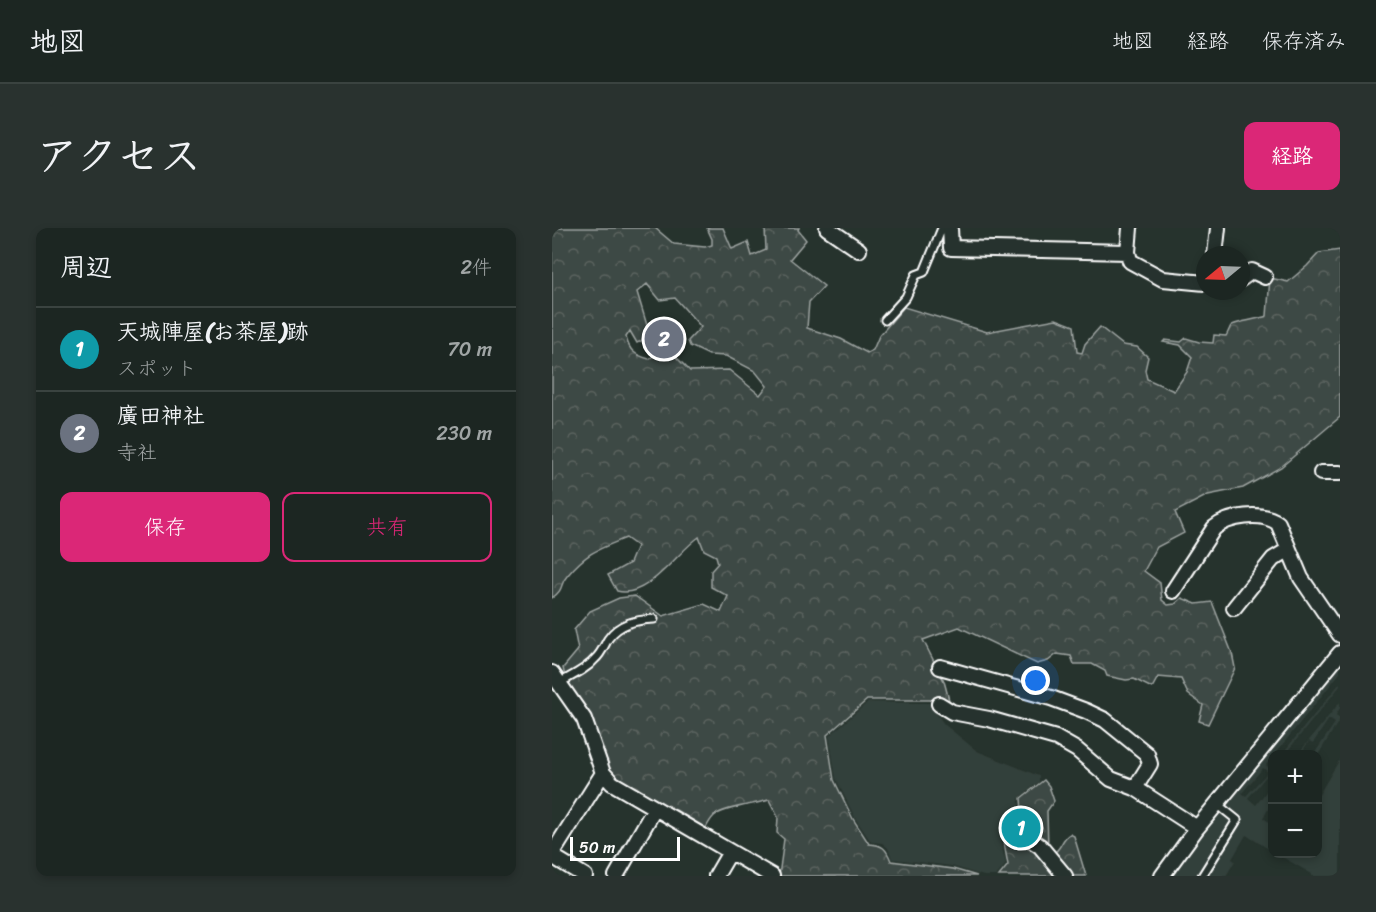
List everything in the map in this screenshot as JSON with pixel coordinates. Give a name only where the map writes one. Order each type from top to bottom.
[{"type":"street","points":[[827,228],[858,250]]},
{"type":"street","points":[[950,228],[951,248],[1128,252]]},
{"type":"street","points":[[1130,228],[1128,252],[1130,261],[1163,279],[1196,282]]},
{"type":"street","points":[[1216,246],[1218,228]]},
{"type":"street","points":[[1250,272],[1252,271],[1265,277]]},
{"type":"street","points":[[1321,473],[1340,473]]},
{"type":"street","points":[[1173,591],[1214,528],[1220,523],[1253,517],[1274,520],[1281,528],[1301,578],[1340,635]]},
{"type":"street","points":[[1234,608],[1272,559],[1288,550]]},
{"type":"street","points":[[1162,876],[1197,828],[1340,652]]},
{"type":"street","points":[[940,667],[1051,698],[1105,720],[1147,754],[1150,764],[1135,788]]},
{"type":"street","points":[[556,678],[584,719],[603,773],[612,783],[772,876]]},
{"type":"street","points":[[939,704],[952,712],[989,719],[1056,738],[1077,750],[1111,779],[1135,788],[1197,828]]},
{"type":"street","points":[[585,876],[554,848],[603,773]]},
{"type":"street","points":[[616,876],[655,808]]},
{"type":"street","points":[[1014,829],[1040,846],[1065,876]]},
{"type":"street","points":[[716,876],[730,852]]},
{"type":"lane","points":[[885,320],[906,297],[916,275],[924,272],[942,228]]},
{"type":"lane","points":[[556,678],[590,665],[598,657],[609,637],[621,627],[634,620],[654,619]]},
{"type":"lane","points":[[1202,876],[1238,820],[1217,804]]},
{"type":"shaded area","points":[[1340,661],[1340,673],[1278,750],[1268,750],[1266,765],[1268,767],[1268,772],[1268,774],[1248,798],[1256,805],[1268,789],[1268,810],[1263,818],[1268,821],[1268,849],[1246,835],[1232,859],[1235,861],[1226,876],[1168,876],[1204,826]],"holes":[[[1263,768],[1268,772],[1246,796],[1242,793]]]},
{"type":"shaded area","points":[[1340,683],[1340,686],[1288,750],[1285,750]]},
{"type":"shaded area","points":[[868,702],[929,703],[944,724],[977,751],[1039,776],[1039,782],[1019,798],[1020,813],[1025,821],[1004,829],[1001,843],[1006,864],[996,876],[984,876],[951,866],[892,859],[888,848],[882,843],[871,842],[855,818],[836,779],[829,736]]},
{"type":"shaded area","points":[[1340,702],[1336,715],[1340,719],[1321,750],[1317,750],[1335,723],[1329,719],[1313,743],[1309,741],[1301,750]]},
{"type":"shaded area","points":[[1340,759],[1340,876],[1311,876],[1312,874],[1284,858],[1322,858],[1322,789]]},
{"type":"green space","points":[[552,228],[655,228],[674,244],[705,247],[712,245],[707,228],[723,228],[732,249],[748,242],[752,256],[766,250],[765,228],[799,228],[798,230],[806,240],[790,259],[824,286],[809,302],[807,328],[841,339],[867,353],[873,350],[879,336],[904,307],[987,332],[1056,319],[1074,326],[1077,352],[1082,353],[1085,344],[1100,327],[1123,345],[1137,347],[1148,357],[1145,370],[1147,379],[1174,391],[1187,372],[1192,357],[1180,345],[1163,342],[1165,340],[1181,342],[1186,338],[1213,343],[1214,335],[1226,336],[1233,325],[1267,316],[1270,278],[1288,282],[1319,253],[1340,250],[1340,417],[1281,467],[1243,488],[1208,495],[1175,512],[1184,533],[1157,547],[1144,571],[1160,583],[1162,600],[1168,605],[1175,604],[1182,598],[1196,604],[1212,602],[1232,653],[1235,668],[1208,724],[1199,721],[1203,705],[1188,694],[1181,679],[1158,677],[1152,688],[1134,679],[1126,680],[1107,676],[1105,671],[1092,664],[1074,664],[1071,656],[1057,654],[1048,661],[1037,664],[959,627],[923,640],[944,681],[949,700],[867,700],[827,735],[834,780],[853,819],[869,844],[883,848],[891,861],[953,869],[977,876],[779,876],[784,839],[777,833],[778,817],[769,800],[718,813],[706,828],[676,810],[670,812],[623,786],[607,770],[567,685],[563,668],[578,650],[574,630],[590,611],[619,598],[635,596],[663,616],[704,604],[721,612],[728,596],[711,587],[711,571],[718,563],[716,556],[704,550],[699,537],[650,582],[628,592],[617,591],[608,575],[630,563],[637,546],[626,538],[608,545],[581,561],[567,576],[559,592],[552,598]],"holes":[[[647,284],[660,300],[675,298],[701,327],[688,341],[690,346],[709,355],[726,356],[755,371],[767,386],[760,395],[729,370],[690,371],[671,352],[663,349],[649,359],[633,352],[626,337],[630,331],[637,343],[643,340],[649,332],[637,292]]]},
{"type":"green space","points":[[1044,780],[1049,786],[1054,801],[1047,811],[1048,849],[1055,852],[1067,836],[1070,834],[1074,836],[1086,876],[999,876],[1008,865],[1004,843],[1006,829],[1028,821],[1022,812],[1021,798]]},
{"type":"place","name":"廣田神社","points":[[664,339]]},
{"type":"place","name":"天城陣屋(お茶屋)跡","points":[[1021,828]]}]
